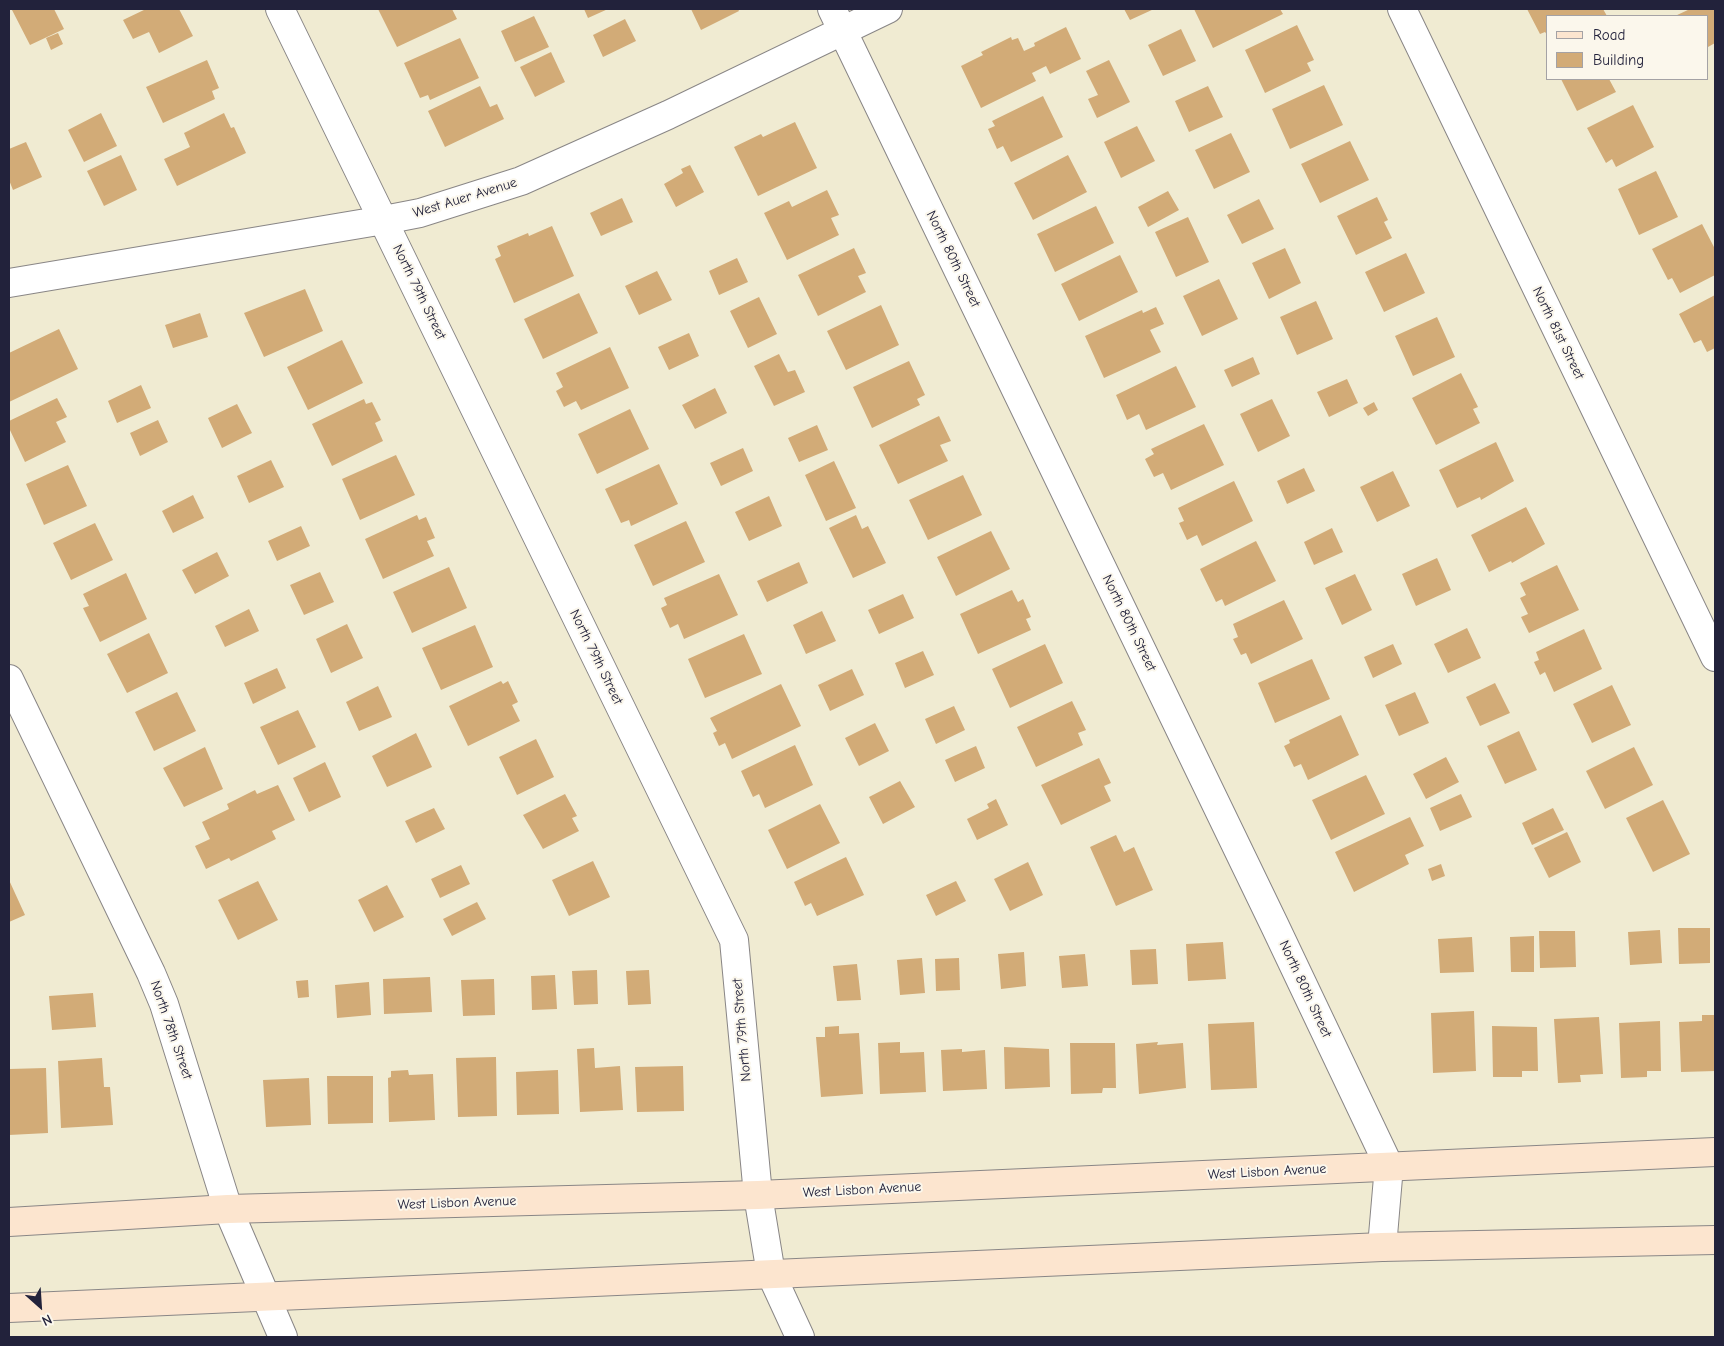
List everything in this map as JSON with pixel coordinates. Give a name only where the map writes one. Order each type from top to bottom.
[{"type":"main road","name":"West Lisbon Avenue","points":[[9,1222],[228,1209],[758,1195],[1715,1152]]},
{"type":"main road","points":[[9,1308],[1382,1247],[1715,1240]]},
{"type":"street","name":"North 79th Street","points":[[280,9],[734,940],[758,1195],[771,1274],[800,1337]]},
{"type":"street","name":"West Auer Avenue","points":[[9,283],[420,213],[521,181],[660,118],[838,20],[888,9]]},
{"type":"street","name":"North 81st Street","points":[[1402,9],[1715,657]]},
{"type":"street","name":"North 80th Street","points":[[838,20],[1274,924],[1388,1166],[1382,1247]]},
{"type":"street","name":"North 78th Street","points":[[9,679],[151,973],[164,1004],[228,1209],[283,1337]]},
{"type":"building","points":[[54,9],[64,29],[30,45],[12,10]]},
{"type":"building","points":[[146,9],[179,9],[193,36],[159,53],[149,32],[133,39],[123,20]]},
{"type":"building","points":[[378,9],[452,9],[457,19],[397,47]]},
{"type":"building","points":[[584,9],[608,9],[588,18]]},
{"type":"building","points":[[691,9],[738,9],[739,11],[701,30]]},
{"type":"building","points":[[1124,9],[1154,9],[1130,20]]},
{"type":"building","points":[[1194,9],[1280,9],[1283,14],[1213,48]]},
{"type":"building","points":[[1527,9],[1603,9],[1606,15],[1546,15],[1546,33],[1540,34]]},
{"type":"building","points":[[1690,9],[1715,9],[1715,43],[1709,46],[1709,15],[1677,15]]},
{"type":"building","points":[[534,16],[549,47],[515,62],[501,31]]},
{"type":"building","points":[[625,19],[636,41],[603,57],[593,35]]},
{"type":"building","points":[[1297,25],[1314,60],[1307,63],[1311,71],[1265,93],[1245,50]]},
{"type":"building","points":[[1066,27],[1081,59],[1050,74],[1046,66],[1032,73],[1036,81],[981,108],[961,66],[983,55],[981,52],[1011,37],[1012,40],[1018,38],[1024,51],[1035,46],[1034,43]]},
{"type":"building","points":[[1181,29],[1196,61],[1163,76],[1148,45]]},
{"type":"building","points":[[58,33],[63,44],[51,50],[46,38]]},
{"type":"building","points":[[460,38],[479,78],[430,100],[428,95],[420,98],[404,63]]},
{"type":"building","points":[[551,52],[565,82],[535,97],[520,67]]},
{"type":"building","points":[[207,60],[219,88],[212,91],[215,99],[163,123],[146,87]]},
{"type":"building","points":[[1109,60],[1130,102],[1097,118],[1088,99],[1098,95],[1086,71]]},
{"type":"building","points":[[1562,80],[1610,80],[1616,92],[1577,111]]},
{"type":"building","points":[[1324,85],[1343,125],[1290,149],[1272,109]]},
{"type":"building","points":[[480,86],[490,107],[497,104],[504,119],[445,147],[428,111]]},
{"type":"building","points":[[1208,86],[1223,117],[1189,132],[1175,101]]},
{"type":"building","points":[[1043,96],[1063,137],[1011,162],[1003,146],[997,149],[988,129],[995,126],[992,121]]},
{"type":"building","points":[[1633,105],[1654,147],[1616,167],[1612,159],[1606,163],[1587,128]]},
{"type":"building","points":[[101,113],[117,146],[84,162],[68,130]]},
{"type":"building","points":[[224,113],[231,128],[234,127],[246,153],[177,186],[164,159],[190,147],[184,133]]},
{"type":"building","points":[[795,122],[817,168],[758,196],[734,147],[761,134],[763,137]]},
{"type":"building","points":[[1137,126],[1155,161],[1121,178],[1104,142]]},
{"type":"building","points":[[1231,133],[1250,172],[1214,189],[1195,150]]},
{"type":"building","points":[[1350,141],[1369,180],[1320,203],[1301,164]]},
{"type":"building","points":[[26,142],[42,177],[13,190],[9,180],[9,149]]},
{"type":"building","points":[[121,155],[137,190],[104,206],[87,171]]},
{"type":"building","points":[[1068,155],[1087,192],[1033,220],[1014,183]]},
{"type":"building","points":[[690,165],[704,192],[676,207],[664,184],[683,173],[681,169]]},
{"type":"building","points":[[1656,171],[1678,217],[1639,235],[1618,189]]},
{"type":"building","points":[[827,190],[839,215],[831,218],[839,235],[787,260],[764,213],[789,201],[792,207]]},
{"type":"building","points":[[1168,191],[1179,210],[1148,227],[1138,207]]},
{"type":"building","points":[[1377,197],[1388,220],[1384,222],[1392,238],[1356,255],[1337,216]]},
{"type":"building","points":[[622,198],[633,222],[601,236],[590,213]]},
{"type":"building","points":[[1259,199],[1274,229],[1242,244],[1227,215]]},
{"type":"building","points":[[1096,206],[1114,243],[1055,272],[1037,234]]},
{"type":"building","points":[[1188,217],[1209,262],[1176,277],[1155,232]]},
{"type":"building","points":[[1702,224],[1715,249],[1715,275],[1680,293],[1672,278],[1668,280],[1652,249]]},
{"type":"building","points":[[552,226],[574,276],[514,303],[495,259],[501,256],[497,246],[528,233],[529,236]]},
{"type":"building","points":[[854,248],[866,273],[858,276],[866,292],[818,316],[798,275]]},
{"type":"building","points":[[1285,248],[1301,283],[1269,299],[1252,263]]},
{"type":"building","points":[[1406,253],[1425,293],[1384,312],[1365,272]]},
{"type":"building","points":[[1120,255],[1138,292],[1079,321],[1061,284]]},
{"type":"building","points":[[737,258],[748,282],[719,295],[709,271]]},
{"type":"building","points":[[657,271],[672,300],[639,315],[625,286]]},
{"type":"building","points":[[1219,279],[1238,319],[1202,336],[1183,296]]},
{"type":"building","points":[[305,289],[323,331],[264,357],[244,313]]},
{"type":"building","points":[[579,293],[598,333],[543,359],[524,319]]},
{"type":"building","points":[[1715,295],[1715,348],[1707,352],[1701,340],[1694,343],[1679,314]]},
{"type":"building","points":[[759,297],[777,334],[748,348],[730,311]]},
{"type":"building","points":[[1316,301],[1333,339],[1297,355],[1280,317]]},
{"type":"building","points":[[881,305],[899,345],[846,370],[827,331]]},
{"type":"building","points":[[1156,307],[1164,324],[1150,330],[1161,352],[1104,378],[1085,336],[1142,310],[1143,313]]},
{"type":"building","points":[[200,313],[208,337],[173,348],[165,325]]},
{"type":"building","points":[[1437,317],[1455,357],[1413,376],[1395,336]]},
{"type":"building","points":[[59,329],[78,369],[9,402],[9,353]]},
{"type":"building","points":[[689,333],[699,356],[669,370],[658,347]]},
{"type":"building","points":[[342,340],[363,383],[308,410],[287,367]]},
{"type":"building","points":[[610,347],[629,388],[581,410],[576,401],[564,407],[556,391],[563,387],[556,373]]},
{"type":"building","points":[[779,354],[788,372],[795,370],[805,392],[774,406],[754,366]]},
{"type":"building","points":[[1253,357],[1260,374],[1232,387],[1224,370]]},
{"type":"building","points":[[909,361],[925,395],[917,399],[920,405],[872,428],[853,387]]},
{"type":"building","points":[[1176,366],[1196,407],[1146,430],[1139,414],[1127,420],[1116,395]]},
{"type":"building","points":[[1461,373],[1478,407],[1473,409],[1480,423],[1436,445],[1412,398]]},
{"type":"building","points":[[1347,379],[1358,403],[1329,417],[1317,392]]},
{"type":"building","points":[[141,385],[151,408],[117,423],[108,401]]},
{"type":"building","points":[[715,388],[727,413],[695,429],[682,405]]},
{"type":"building","points":[[57,398],[67,417],[56,422],[66,442],[25,462],[9,428],[9,421]]},
{"type":"building","points":[[364,399],[366,404],[372,402],[381,420],[375,423],[383,441],[332,466],[312,424]]},
{"type":"building","points":[[1272,399],[1290,436],[1258,452],[1240,414]]},
{"type":"building","points":[[1374,402],[1378,410],[1368,416],[1363,408]]},
{"type":"building","points":[[237,404],[252,433],[222,448],[208,418]]},
{"type":"building","points":[[630,409],[649,449],[597,474],[578,434]]},
{"type":"building","points":[[939,416],[951,441],[940,445],[948,461],[898,484],[879,445]]},
{"type":"building","points":[[158,420],[168,442],[140,456],[130,433]]},
{"type":"building","points":[[1204,424],[1224,465],[1171,490],[1163,473],[1154,477],[1145,459],[1154,454],[1151,449]]},
{"type":"building","points":[[817,425],[828,450],[799,462],[788,438]]},
{"type":"building","points":[[1496,442],[1514,481],[1481,500],[1480,497],[1457,508],[1439,470]]},
{"type":"building","points":[[743,448],[753,471],[721,486],[710,463]]},
{"type":"building","points":[[396,455],[415,495],[360,520],[342,479]]},
{"type":"building","points":[[271,460],[284,487],[249,503],[237,476]]},
{"type":"building","points":[[834,461],[856,508],[826,521],[805,475]]},
{"type":"building","points":[[659,464],[678,504],[631,526],[629,520],[621,523],[605,489]]},
{"type":"building","points":[[68,465],[87,506],[44,525],[26,484]]},
{"type":"building","points":[[1304,468],[1315,491],[1287,504],[1277,481]]},
{"type":"building","points":[[1393,471],[1410,506],[1377,522],[1360,487]]},
{"type":"building","points":[[963,475],[982,515],[928,540],[909,500]]},
{"type":"building","points":[[1234,481],[1253,521],[1202,546],[1197,535],[1187,540],[1179,523],[1184,521],[1178,508]]},
{"type":"building","points":[[193,495],[204,518],[173,533],[162,511]]},
{"type":"building","points":[[769,496],[782,526],[749,541],[735,512]]},
{"type":"building","points":[[1526,507],[1545,544],[1512,563],[1511,561],[1489,572],[1471,535]]},
{"type":"building","points":[[417,515],[419,520],[426,517],[435,538],[427,541],[434,556],[383,579],[365,539]]},
{"type":"building","points":[[856,515],[862,529],[868,526],[886,563],[853,578],[829,528]]},
{"type":"building","points":[[686,521],[705,562],[653,586],[634,545]]},
{"type":"building","points":[[95,523],[113,560],[71,580],[53,543]]},
{"type":"building","points":[[301,526],[310,546],[277,561],[268,541]]},
{"type":"building","points":[[1332,528],[1343,552],[1314,565],[1304,542]]},
{"type":"building","points":[[991,531],[1010,569],[956,596],[937,557]]},
{"type":"building","points":[[1256,541],[1276,581],[1225,606],[1222,599],[1216,602],[1200,569]]},
{"type":"building","points":[[217,552],[229,576],[195,594],[182,570]]},
{"type":"building","points":[[1437,558],[1451,590],[1416,606],[1402,574]]},
{"type":"building","points":[[799,562],[808,583],[767,602],[757,581]]},
{"type":"building","points":[[1557,565],[1579,610],[1529,633],[1521,617],[1528,614],[1520,598],[1526,595],[1520,583]]},
{"type":"building","points":[[449,567],[467,608],[412,633],[393,592]]},
{"type":"building","points":[[320,572],[334,602],[304,615],[290,585]]},
{"type":"building","points":[[126,573],[147,619],[100,642],[83,608],[89,606],[83,594]]},
{"type":"building","points":[[719,574],[738,615],[684,639],[678,624],[670,628],[661,608],[667,605],[664,598]]},
{"type":"building","points":[[1355,574],[1372,610],[1342,625],[1325,588]]},
{"type":"building","points":[[1012,590],[1018,602],[1023,599],[1031,617],[1026,619],[1031,630],[978,654],[960,614]]},
{"type":"building","points":[[903,594],[914,618],[879,634],[868,610]]},
{"type":"building","points":[[1284,600],[1303,639],[1251,664],[1246,653],[1241,655],[1233,639],[1238,637],[1233,624]]},
{"type":"building","points":[[249,609],[259,631],[225,647],[215,626]]},
{"type":"building","points":[[822,611],[836,641],[806,654],[793,625]]},
{"type":"building","points":[[347,624],[363,658],[331,673],[316,639]]},
{"type":"building","points":[[475,625],[493,667],[441,690],[422,648]]},
{"type":"building","points":[[1467,628],[1481,658],[1448,673],[1434,644]]},
{"type":"building","points":[[1584,629],[1602,669],[1554,692],[1545,672],[1540,675],[1534,662],[1539,660],[1536,652]]},
{"type":"building","points":[[149,633],[168,673],[127,693],[107,654]]},
{"type":"building","points":[[744,634],[762,674],[705,698],[688,659]]},
{"type":"building","points":[[1045,644],[1063,683],[1010,708],[992,669]]},
{"type":"building","points":[[1393,644],[1402,664],[1373,678],[1364,657]]},
{"type":"building","points":[[923,651],[934,675],[905,688],[895,663]]},
{"type":"building","points":[[1312,659],[1330,699],[1275,723],[1258,683]]},
{"type":"building","points":[[277,668],[286,688],[253,704],[244,683]]},
{"type":"building","points":[[852,669],[864,695],[830,711],[818,685]]},
{"type":"building","points":[[501,681],[503,684],[508,681],[518,702],[512,705],[520,721],[468,746],[449,706]]},
{"type":"building","points":[[1495,683],[1510,713],[1480,726],[1466,697]]},
{"type":"building","points":[[781,684],[801,726],[732,759],[725,743],[719,746],[713,733],[717,731],[710,718]]},
{"type":"building","points":[[1612,685],[1631,725],[1592,743],[1573,704]]},
{"type":"building","points":[[378,686],[392,717],[359,731],[346,702]]},
{"type":"building","points":[[177,692],[196,731],[154,751],[135,712]]},
{"type":"building","points":[[1415,692],[1429,723],[1399,736],[1385,705]]},
{"type":"building","points":[[1072,701],[1086,730],[1078,733],[1083,745],[1036,767],[1017,727]]},
{"type":"building","points":[[954,706],[965,730],[936,744],[925,719]]},
{"type":"building","points":[[298,710],[316,747],[278,765],[260,727]]},
{"type":"building","points":[[1341,715],[1359,755],[1308,780],[1301,764],[1294,767],[1284,746],[1290,743],[1289,740]]},
{"type":"building","points":[[875,723],[889,751],[859,766],[845,738]]},
{"type":"building","points":[[1519,731],[1537,770],[1505,784],[1487,746]]},
{"type":"building","points":[[416,733],[432,767],[387,787],[372,756]]},
{"type":"building","points":[[536,739],[554,777],[517,795],[499,757]]},
{"type":"building","points":[[795,745],[813,785],[765,808],[759,794],[753,797],[741,771]]},
{"type":"building","points":[[976,746],[985,768],[955,782],[945,760]]},
{"type":"building","points":[[205,747],[223,789],[184,807],[163,768]]},
{"type":"building","points":[[1634,747],[1653,785],[1605,809],[1586,771]]},
{"type":"building","points":[[1446,757],[1459,782],[1426,799],[1413,774]]},
{"type":"building","points":[[1099,758],[1111,783],[1104,786],[1111,801],[1061,825],[1041,785]]},
{"type":"building","points":[[325,762],[341,797],[309,812],[293,778]]},
{"type":"building","points":[[1366,775],[1385,814],[1331,840],[1312,800]]},
{"type":"building","points":[[900,781],[915,807],[883,824],[869,797]]},
{"type":"building","points":[[278,785],[295,820],[272,831],[276,839],[231,861],[229,858],[206,869],[195,846],[210,839],[202,822],[229,809],[227,804],[255,790],[257,794]]},
{"type":"building","points":[[565,794],[577,816],[572,818],[579,831],[543,849],[523,815]]},
{"type":"building","points":[[1461,794],[1472,817],[1440,831],[1430,808]]},
{"type":"building","points":[[996,799],[1008,825],[977,840],[967,819],[989,808],[987,804]]},
{"type":"building","points":[[1663,800],[1690,854],[1653,872],[1626,818]]},
{"type":"building","points":[[820,804],[840,843],[787,869],[768,830]]},
{"type":"building","points":[[434,808],[445,829],[416,843],[405,821]]},
{"type":"building","points":[[1553,808],[1564,830],[1532,845],[1522,823]]},
{"type":"building","points":[[1410,817],[1424,846],[1405,855],[1409,864],[1354,892],[1335,852]]},
{"type":"building","points":[[1567,832],[1581,862],[1549,878],[1534,848]]},
{"type":"building","points":[[1116,835],[1124,852],[1134,847],[1153,890],[1116,906],[1090,847]]},
{"type":"building","points":[[846,857],[864,895],[817,916],[811,903],[805,906],[794,882]]},
{"type":"building","points":[[593,861],[610,897],[569,916],[552,880]]},
{"type":"building","points":[[1028,862],[1043,895],[1010,911],[994,879]]},
{"type":"building","points":[[1441,864],[1445,876],[1432,881],[1428,869]]},
{"type":"building","points":[[461,865],[470,884],[440,898],[431,879]]},
{"type":"building","points":[[9,880],[25,915],[9,922]]},
{"type":"building","points":[[258,881],[278,920],[238,940],[218,900]]},
{"type":"building","points":[[956,881],[966,901],[936,916],[926,895]]},
{"type":"building","points":[[387,885],[404,917],[374,932],[358,900]]},
{"type":"building","points":[[477,902],[486,919],[452,936],[443,919]]},
{"type":"building","points":[[1678,928],[1710,928],[1710,963],[1679,964]]},
{"type":"building","points":[[1660,930],[1662,963],[1630,965],[1628,932]]},
{"type":"building","points":[[1539,931],[1575,931],[1576,967],[1540,968]]},
{"type":"building","points":[[1534,936],[1534,972],[1511,972],[1510,937]]},
{"type":"building","points":[[1472,937],[1474,972],[1440,973],[1438,939]]},
{"type":"building","points":[[1223,942],[1226,979],[1188,981],[1186,944]]},
{"type":"building","points":[[1156,949],[1158,984],[1132,985],[1130,950]]},
{"type":"building","points":[[1024,952],[1026,986],[1001,989],[998,954]]},
{"type":"building","points":[[1085,954],[1088,986],[1062,988],[1059,956]]},
{"type":"building","points":[[922,958],[925,993],[900,995],[897,960]]},
{"type":"building","points":[[959,958],[960,990],[936,991],[935,959]]},
{"type":"building","points":[[857,964],[861,1000],[837,1001],[833,966]]},
{"type":"building","points":[[597,970],[598,1004],[574,1005],[572,971]]},
{"type":"building","points":[[649,970],[651,1004],[628,1005],[626,971]]},
{"type":"building","points":[[555,975],[557,1009],[532,1010],[531,976]]},
{"type":"building","points":[[430,977],[432,1012],[384,1014],[383,979]]},
{"type":"building","points":[[494,979],[495,1015],[463,1016],[461,980]]},
{"type":"building","points":[[308,980],[309,997],[298,998],[296,981]]},
{"type":"building","points":[[369,982],[371,1015],[337,1018],[335,985]]},
{"type":"building","points":[[93,993],[96,1027],[52,1030],[49,996]]},
{"type":"building","points":[[1474,1011],[1476,1071],[1433,1073],[1431,1013]]},
{"type":"building","points":[[1702,1015],[1715,1015],[1715,1071],[1681,1072],[1679,1022],[1702,1021]]},
{"type":"building","points":[[1599,1017],[1603,1074],[1580,1075],[1581,1082],[1558,1083],[1554,1019]]},
{"type":"building","points":[[1660,1021],[1661,1071],[1647,1071],[1647,1077],[1621,1078],[1619,1023]]},
{"type":"building","points":[[1254,1022],[1257,1088],[1211,1090],[1208,1024]]},
{"type":"building","points":[[839,1026],[839,1034],[859,1033],[863,1094],[821,1097],[816,1037],[825,1037],[825,1027]]},
{"type":"building","points":[[1492,1026],[1537,1027],[1538,1071],[1522,1071],[1522,1077],[1493,1077]]},
{"type":"building","points":[[900,1042],[900,1053],[924,1052],[926,1092],[880,1094],[878,1043]]},
{"type":"building","points":[[1158,1042],[1157,1045],[1183,1043],[1186,1088],[1139,1094],[1136,1044]]},
{"type":"building","points":[[1070,1043],[1115,1043],[1116,1088],[1103,1088],[1102,1093],[1071,1094]]},
{"type":"building","points":[[1004,1047],[1049,1049],[1050,1087],[1005,1089]]},
{"type":"building","points":[[594,1048],[595,1068],[620,1066],[623,1110],[580,1112],[577,1049]]},
{"type":"building","points":[[962,1049],[962,1052],[985,1050],[987,1089],[943,1091],[941,1050]]},
{"type":"building","points":[[496,1057],[497,1116],[458,1117],[456,1058]]},
{"type":"building","points":[[102,1058],[104,1087],[110,1087],[113,1125],[61,1128],[58,1061]]},
{"type":"building","points":[[683,1066],[684,1111],[637,1112],[635,1067]]},
{"type":"building","points":[[46,1068],[48,1133],[9,1135],[9,1069]]},
{"type":"building","points":[[408,1070],[409,1075],[433,1074],[435,1120],[389,1122],[388,1078],[391,1077],[391,1071]]},
{"type":"building","points":[[558,1070],[559,1114],[517,1115],[516,1072]]},
{"type":"building","points":[[327,1076],[373,1076],[373,1123],[328,1124]]},
{"type":"building","points":[[309,1078],[311,1125],[266,1127],[263,1080]]}]
